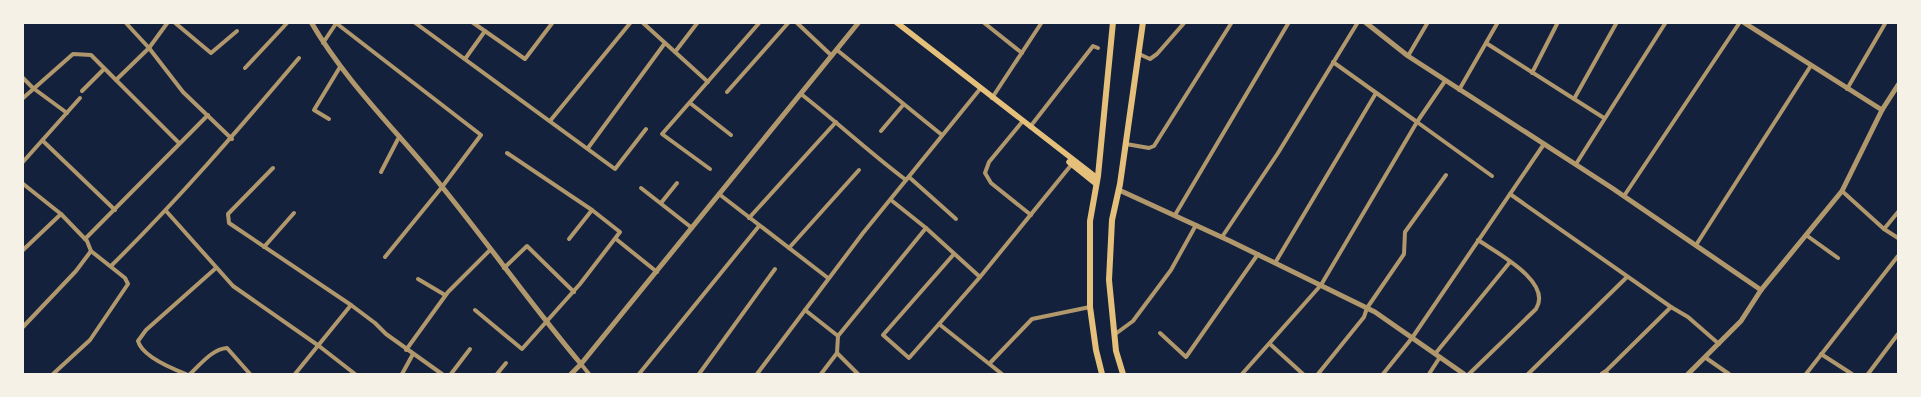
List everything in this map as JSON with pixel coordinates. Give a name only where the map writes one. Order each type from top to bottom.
[{"type":"main road","points":[[896,22],[1096,180]]},
{"type":"main road","points":[[1102,374],[1096,350],[1090,307],[1090,221],[1113,22]]},
{"type":"main road","points":[[1123,374],[1114,335],[1109,280],[1112,220],[1126,144],[1142,22]]},
{"type":"main road","points":[[1030,128],[1039,133],[1074,163]]},
{"type":"street","points":[[126,22],[176,85],[232,139]]},
{"type":"street","points":[[116,80],[148,48],[168,22]]},
{"type":"street","points":[[174,22],[211,53],[237,30]]},
{"type":"street","points":[[245,68],[288,22]]},
{"type":"street","points":[[311,22],[340,67],[398,138],[442,187],[588,374]]},
{"type":"street","points":[[414,22],[615,169],[646,129]]},
{"type":"street","points":[[472,22],[525,59],[553,22]]},
{"type":"street","points":[[550,121],[631,22]]},
{"type":"street","points":[[642,22],[708,82]]},
{"type":"street","points":[[675,52],[698,22]]},
{"type":"street","points":[[710,169],[662,134],[760,22]]},
{"type":"street","points":[[726,92],[789,22]]},
{"type":"street","points":[[796,22],[832,56]]},
{"type":"street","points":[[571,374],[657,272],[859,22]]},
{"type":"street","points":[[983,22],[1022,53]]},
{"type":"street","points":[[992,98],[1042,22]]},
{"type":"street","points":[[1139,54],[1150,59],[1158,54],[1185,22]]},
{"type":"street","points":[[1126,144],[1149,148],[1154,146],[1232,22]]},
{"type":"street","points":[[1175,215],[1289,22]]},
{"type":"street","points":[[1222,237],[1278,153],[1358,22]]},
{"type":"street","points":[[1365,22],[1408,56],[1576,164],[1761,290]]},
{"type":"street","points":[[1408,56],[1428,22]]},
{"type":"street","points":[[1459,90],[1498,22]]},
{"type":"street","points":[[1532,73],[1558,22]]},
{"type":"street","points":[[1574,99],[1617,22]]},
{"type":"street","points":[[1576,164],[1666,22]]},
{"type":"street","points":[[1624,196],[1741,22],[1810,67],[1882,110]]},
{"type":"street","points":[[1847,89],[1886,22]]},
{"type":"street","points":[[323,43],[336,23],[481,135],[442,187],[385,257]]},
{"type":"street","points":[[465,59],[485,31]]},
{"type":"street","points":[[588,148],[664,43]]},
{"type":"street","points":[[1486,43],[1604,118]]},
{"type":"street","points":[[1030,128],[1083,57],[1093,46],[1098,48]]},
{"type":"street","points":[[837,50],[942,135]]},
{"type":"street","points":[[22,99],[73,54],[91,55],[103,70],[116,80],[178,143]]},
{"type":"street","points":[[111,266],[167,212],[232,139],[299,58]]},
{"type":"street","points":[[1334,62],[1492,176]]},
{"type":"street","points":[[330,119],[314,110],[340,67]]},
{"type":"street","points":[[1696,245],[1810,67]]},
{"type":"street","points":[[82,91],[103,70]]},
{"type":"street","points":[[22,77],[33,88],[67,113]]},
{"type":"street","points":[[1242,374],[1321,285],[1417,122],[1445,81]]},
{"type":"street","points":[[1688,374],[1741,321],[1761,290],[1842,191],[1882,110],[1898,85]]},
{"type":"street","points":[[757,374],[828,278],[980,89]]},
{"type":"street","points":[[1275,263],[1376,93]]},
{"type":"street","points":[[801,94],[873,155],[908,179],[956,219]]},
{"type":"street","points":[[22,163],[80,98]]},
{"type":"street","points":[[690,103],[730,135]]},
{"type":"street","points":[[881,131],[903,105]]},
{"type":"street","points":[[84,238],[115,210],[178,143],[208,115]]},
{"type":"street","points":[[749,218],[836,122]]},
{"type":"street","points":[[1022,122],[989,162],[985,174],[991,183],[1031,215]]},
{"type":"street","points":[[381,172],[398,138]]},
{"type":"street","points":[[43,141],[115,210]]},
{"type":"street","points":[[1383,374],[1412,338],[1544,144]]},
{"type":"street","points":[[475,310],[522,349],[574,292],[620,232],[592,210],[507,153]]},
{"type":"street","points":[[954,254],[883,335],[909,358],[980,277],[1074,163]]},
{"type":"street","points":[[273,168],[228,214],[229,223],[351,305],[406,350],[442,374]]},
{"type":"street","points":[[789,248],[859,170]]},
{"type":"street","points":[[1318,374],[1364,317],[1367,308],[1404,254],[1405,232],[1446,176]]},
{"type":"street","points":[[22,182],[61,214],[84,238],[91,251],[128,281],[126,291],[106,314],[90,340],[53,374]]},
{"type":"street","points":[[661,204],[677,183]]},
{"type":"street","points":[[641,188],[692,228]]},
{"type":"street","points":[[1118,190],[1258,254],[1367,308],[1464,374]]},
{"type":"street","points":[[1842,191],[1884,229],[1898,238]]},
{"type":"street","points":[[719,194],[828,278]]},
{"type":"street","points":[[1510,194],[1627,277],[1671,307],[1688,316],[1719,344]]},
{"type":"street","points":[[891,200],[926,228],[980,277]]},
{"type":"street","points":[[568,239],[592,210]]},
{"type":"street","points":[[167,212],[233,286],[319,346],[355,374]]},
{"type":"street","points":[[1884,229],[1898,212]]},
{"type":"street","points":[[264,247],[294,213]]},
{"type":"street","points":[[22,251],[61,214]]},
{"type":"street","points":[[1114,335],[1133,321],[1182,253],[1196,225]]},
{"type":"street","points":[[639,374],[759,226]]},
{"type":"street","points":[[821,374],[837,353],[838,336],[926,228]]},
{"type":"street","points":[[1806,235],[1838,258]]},
{"type":"street","points":[[616,239],[657,272]]},
{"type":"street","points":[[1469,374],[1536,309],[1540,302],[1540,292],[1533,281],[1478,240]]},
{"type":"street","points":[[504,268],[526,246],[574,292]]},
{"type":"street","points":[[406,350],[446,296],[490,250]]},
{"type":"street","points":[[22,328],[76,272],[91,251]]},
{"type":"street","points":[[1160,333],[1186,357],[1258,254]]},
{"type":"street","points":[[1806,374],[1898,256]]},
{"type":"street","points":[[1429,374],[1438,356],[1510,262]]},
{"type":"street","points":[[216,268],[146,330],[138,341],[145,351],[166,366],[188,374],[220,349],[227,348],[250,374]]},
{"type":"street","points":[[699,374],[775,269]]},
{"type":"street","points":[[1528,374],[1627,277]]},
{"type":"street","points":[[418,279],[446,296]]},
{"type":"street","points":[[295,374],[351,305]]},
{"type":"street","points":[[990,363],[1032,319],[1090,307]]},
{"type":"street","points":[[1605,374],[1671,307]]},
{"type":"street","points":[[805,310],[838,336]]},
{"type":"street","points":[[939,324],[1002,374]]},
{"type":"street","points":[[1868,374],[1898,334]]},
{"type":"street","points":[[1270,344],[1303,374]]},
{"type":"street","points":[[452,374],[470,349]]},
{"type":"street","points":[[837,353],[858,374]]},
{"type":"street","points":[[402,374],[413,354]]},
{"type":"street","points":[[1821,354],[1852,374]]},
{"type":"street","points":[[1706,358],[1729,374]]},
{"type":"street","points":[[497,374],[506,363]]}]
